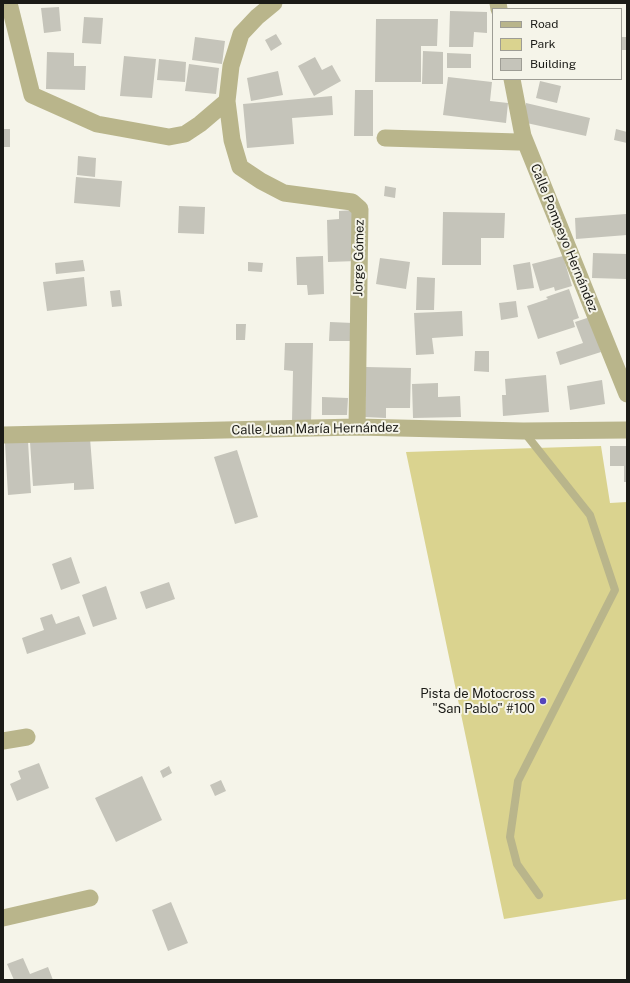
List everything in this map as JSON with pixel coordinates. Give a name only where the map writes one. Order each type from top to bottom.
[{"type":"street","points":[[9,3],[32,95],[97,124],[168,137],[185,134],[200,124],[226,101]]},
{"type":"street","name":"Jorge Gómez","points":[[274,3],[257,17],[241,34],[231,66],[226,101],[232,140],[240,167],[261,181],[284,193],[352,202],[360,209],[357,427]]},
{"type":"street","name":"Calle Pompeyo Hernández","points":[[512,80],[523,136],[627,394]]},
{"type":"street","points":[[385,138],[518,142],[523,136]]},
{"type":"street","name":"Calle Juan María Hernández","points":[[3,435],[357,427],[523,431],[627,430]]},
{"type":"street","points":[[3,741],[27,737]]},
{"type":"street","points":[[3,918],[90,898]]},
{"type":"lane","points":[[523,431],[590,515],[615,590],[518,781],[510,836],[517,864],[539,895]]},
{"type":"green space","name":"Pista de Motocross \"San Pablo\" #100","points":[[601,446],[610,503],[627,502],[627,899],[504,919],[406,452]]},
{"type":"building","points":[[59,7],[61,31],[44,33],[41,8]]},
{"type":"building","points":[[450,11],[487,12],[487,33],[474,32],[473,47],[449,47]]},
{"type":"building","points":[[84,17],[103,18],[101,44],[82,43]]},
{"type":"building","points":[[376,19],[438,19],[437,46],[421,46],[421,82],[375,82]]},
{"type":"building","points":[[276,34],[282,44],[271,51],[265,40]]},
{"type":"building","points":[[195,37],[225,41],[222,64],[192,60]]},
{"type":"building","points":[[622,37],[627,37],[627,50],[622,50]]},
{"type":"building","points":[[423,51],[443,52],[443,84],[422,84]]},
{"type":"building","points":[[47,52],[74,53],[74,66],[86,66],[85,90],[46,89]]},
{"type":"building","points":[[447,53],[471,54],[471,68],[447,68]]},
{"type":"building","points":[[124,56],[156,59],[152,98],[120,96]]},
{"type":"building","points":[[315,57],[322,70],[332,65],[341,81],[314,96],[298,66]]},
{"type":"building","points":[[159,59],[186,62],[185,82],[157,80]]},
{"type":"building","points":[[189,64],[219,68],[216,94],[185,91]]},
{"type":"building","points":[[278,71],[283,95],[251,101],[247,78]]},
{"type":"building","points":[[448,77],[492,82],[490,101],[508,103],[506,123],[443,115]]},
{"type":"building","points":[[540,81],[561,86],[557,103],[536,98]]},
{"type":"building","points":[[355,90],[373,90],[373,136],[354,136]]},
{"type":"building","points":[[332,96],[333,115],[292,118],[294,144],[247,148],[243,104]]},
{"type":"building","points":[[526,103],[590,118],[586,136],[522,122]]},
{"type":"building","points":[[3,129],[10,129],[10,147],[3,147]]},
{"type":"building","points":[[616,129],[627,132],[627,143],[614,140]]},
{"type":"building","points":[[78,156],[96,158],[95,177],[77,175]]},
{"type":"building","points":[[76,177],[122,181],[120,207],[74,203]]},
{"type":"building","points":[[385,186],[396,188],[395,198],[384,196]]},
{"type":"building","points":[[179,206],[205,207],[204,234],[178,233]]},
{"type":"building","points":[[355,210],[357,261],[328,262],[327,220],[339,219],[339,211]]},
{"type":"building","points":[[443,212],[505,213],[504,238],[481,238],[481,265],[442,265]]},
{"type":"building","points":[[626,214],[627,235],[576,239],[575,218]]},
{"type":"building","points":[[593,253],[627,254],[626,279],[592,278]]},
{"type":"building","points":[[323,256],[324,294],[308,295],[307,285],[297,285],[296,257]]},
{"type":"building","points":[[563,256],[572,286],[555,291],[554,287],[540,291],[532,264]]},
{"type":"building","points":[[380,258],[410,262],[406,289],[376,284]]},
{"type":"building","points":[[83,260],[85,271],[56,274],[55,263]]},
{"type":"building","points":[[248,262],[263,263],[262,272],[248,271]]},
{"type":"building","points":[[530,262],[534,288],[517,290],[513,265]]},
{"type":"building","points":[[84,277],[87,306],[47,311],[43,282]]},
{"type":"building","points":[[417,277],[435,278],[434,310],[416,310]]},
{"type":"building","points":[[569,289],[579,318],[573,320],[575,327],[538,339],[527,306],[548,299],[546,297]]},
{"type":"building","points":[[120,290],[122,306],[112,307],[110,291]]},
{"type":"building","points":[[516,301],[518,317],[501,320],[499,303]]},
{"type":"building","points":[[462,311],[463,336],[432,338],[434,354],[416,355],[414,313]]},
{"type":"building","points":[[590,317],[601,352],[560,365],[556,352],[583,343],[575,322]]},
{"type":"building","points":[[330,322],[353,323],[352,341],[329,341]]},
{"type":"building","points":[[236,324],[246,324],[245,340],[236,340]]},
{"type":"building","points":[[285,343],[313,343],[311,423],[292,422],[293,371],[284,370]]},
{"type":"building","points":[[475,351],[489,351],[489,372],[474,371]]},
{"type":"building","points":[[366,367],[411,368],[410,408],[386,408],[386,418],[365,417]]},
{"type":"building","points":[[546,375],[549,412],[503,416],[502,395],[506,395],[505,379]]},
{"type":"building","points":[[602,380],[605,404],[570,410],[567,386]]},
{"type":"building","points":[[438,383],[438,397],[460,396],[461,417],[413,418],[412,384]]},
{"type":"building","points":[[322,397],[348,398],[347,415],[322,415]]},
{"type":"building","points":[[90,438],[94,489],[74,490],[74,483],[33,486],[30,442]]},
{"type":"building","points":[[28,441],[31,493],[8,495],[5,443]]},
{"type":"building","points":[[610,446],[627,446],[627,482],[624,482],[624,466],[610,466]]},
{"type":"building","points":[[237,450],[258,517],[235,524],[214,457]]},
{"type":"building","points":[[71,557],[80,583],[61,590],[52,564]]},
{"type":"building","points":[[169,582],[175,599],[146,609],[140,592]]},
{"type":"building","points":[[106,586],[117,619],[93,627],[82,595]]},
{"type":"building","points":[[52,614],[56,624],[79,616],[86,634],[27,654],[22,638],[44,630],[40,618]]},
{"type":"building","points":[[39,763],[49,788],[17,801],[10,784],[21,779],[18,771]]},
{"type":"building","points":[[169,766],[172,773],[163,778],[160,771]]},
{"type":"building","points":[[142,776],[162,820],[116,842],[95,798]]},
{"type":"building","points":[[221,780],[226,791],[215,796],[210,785]]},
{"type":"building","points":[[171,902],[188,943],[168,951],[152,910]]},
{"type":"building","points":[[23,958],[30,974],[48,967],[53,980],[14,980],[7,964]]},
{"type":"place","name":"Pista de Motocross \"San Pablo\" #100","points":[[543,701]]}]
